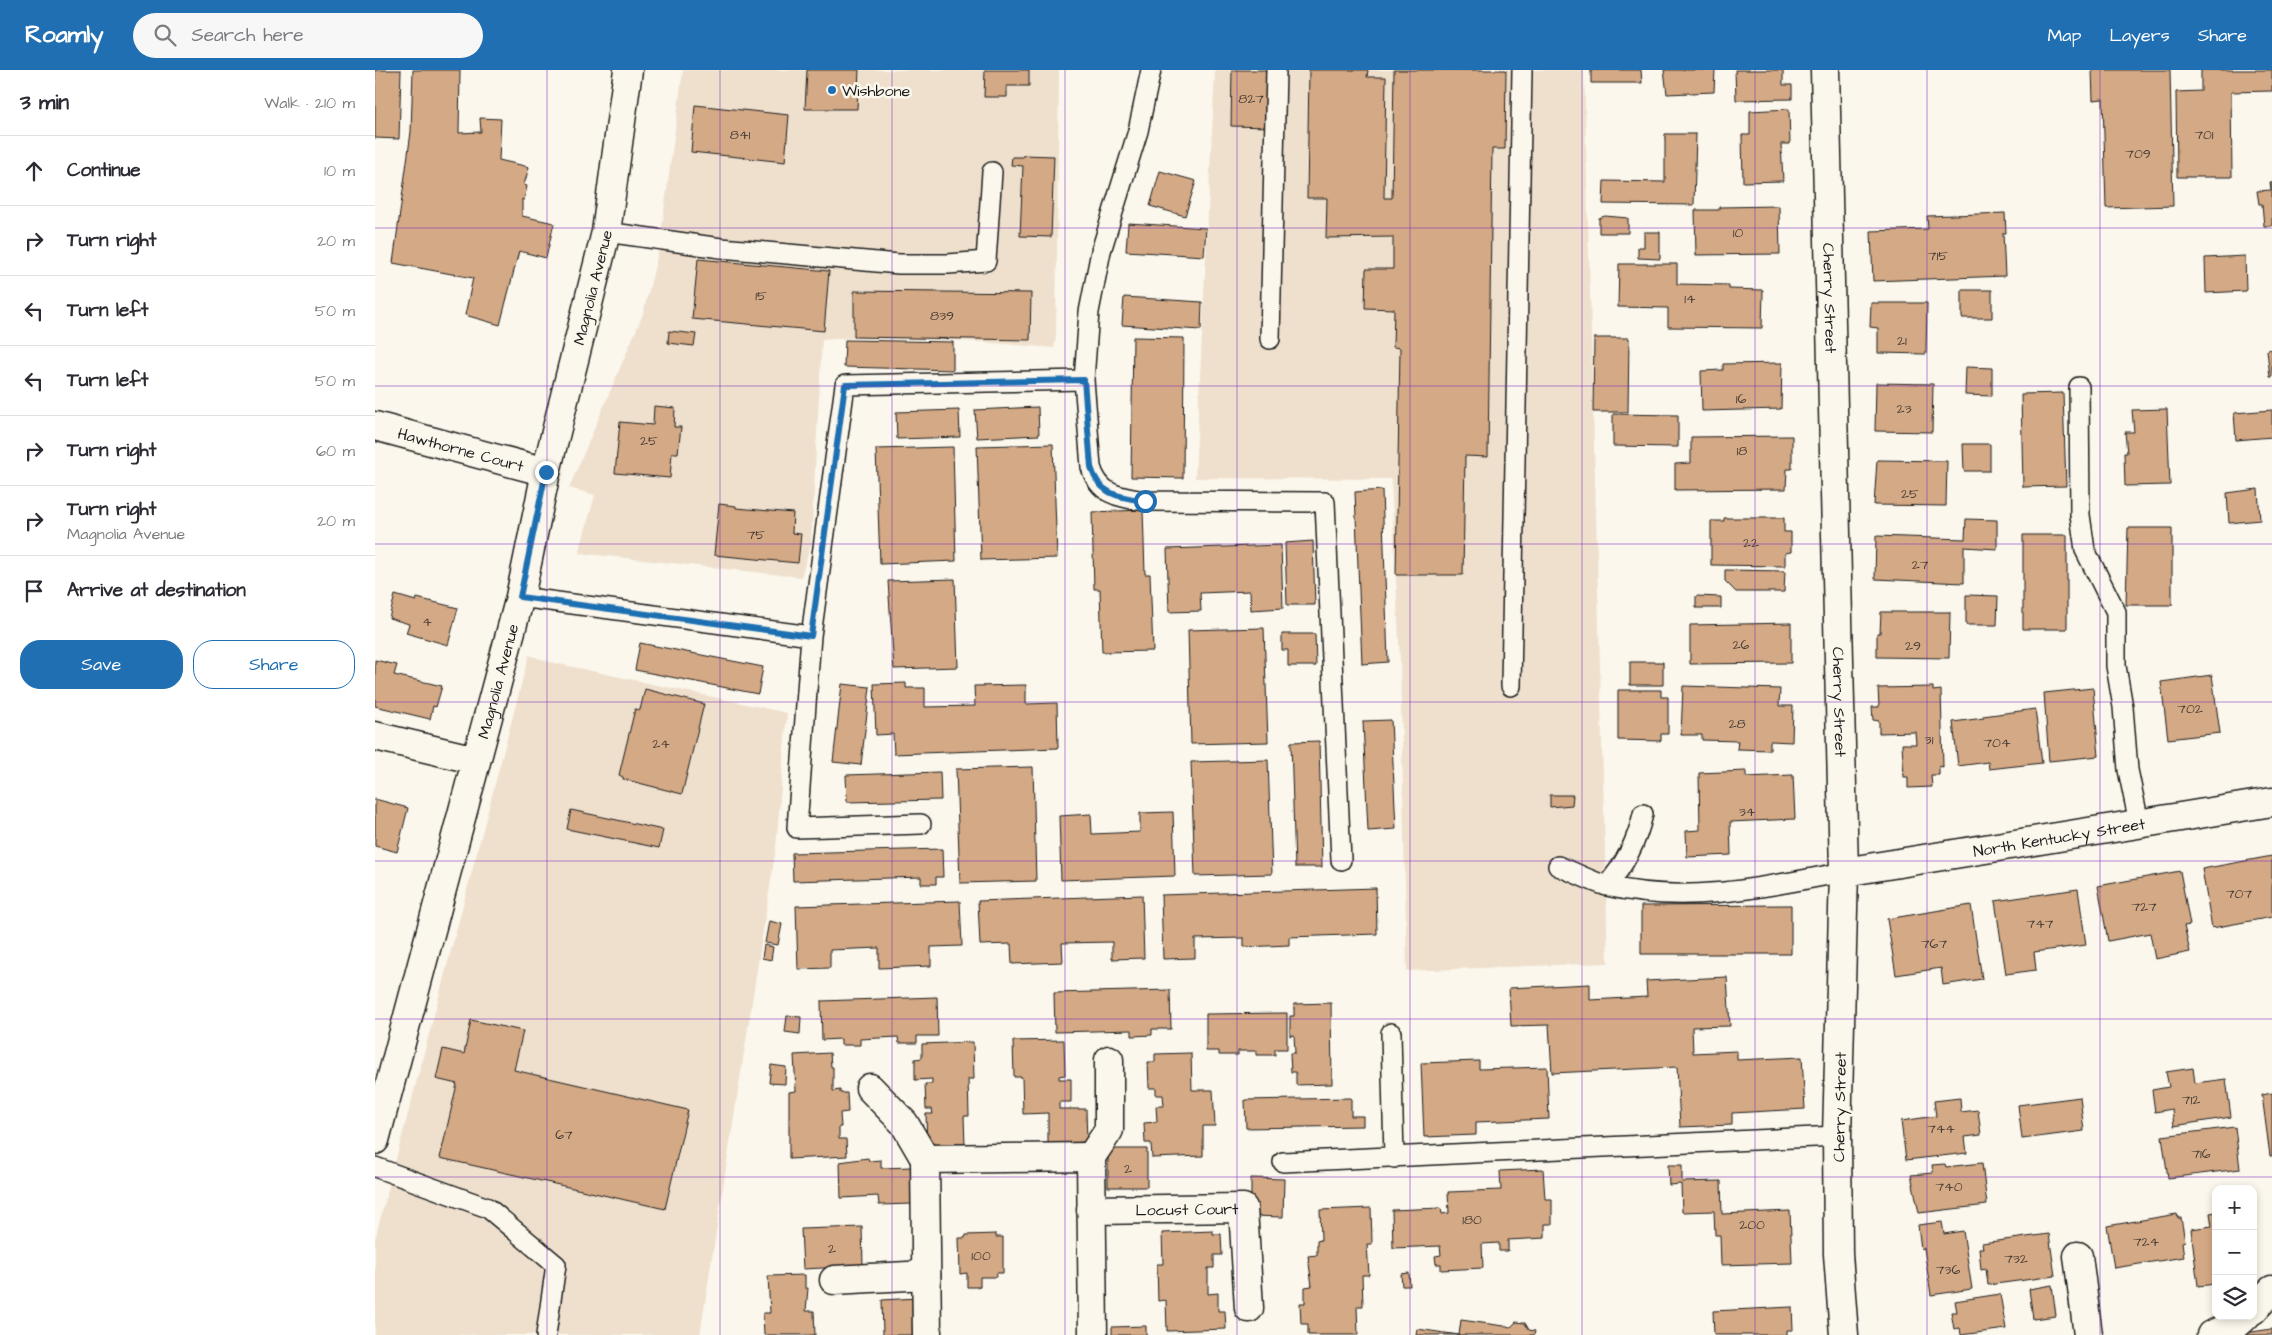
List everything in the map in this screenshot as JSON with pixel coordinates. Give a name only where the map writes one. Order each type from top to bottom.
[{"type":"street","name":"Magnolia Avenue","points":[[377,1123],[520,597],[546,472],[605,232],[628,70]]},
{"type":"street","name":"Cherry Street","points":[[1825,70],[1844,872],[1837,1136],[1838,1254],[1844,1335]]},
{"type":"street","name":"Hawthorne Court","points":[[375,426],[546,472]]},
{"type":"street","points":[[375,736],[476,760]]},
{"type":"street","name":"North Kentucky Street","points":[[1844,872],[2272,802]]},
{"type":"street","points":[[1093,1335],[1091,1157],[1109,1130],[1109,1060]]},
{"type":"street","points":[[871,1088],[904,1124],[925,1159],[927,1335]]},
{"type":"street","points":[[925,1159],[1091,1157]]},
{"type":"street","name":"Locust Court","points":[[1091,1210],[1243,1208],[1249,1308]]},
{"type":"street","points":[[2077,1256],[2088,1335]]},
{"type":"street","points":[[834,1280],[926,1275]]},
{"type":"street","points":[[2257,1306],[2272,1290]]},
{"type":"street","points":[[2211,1335],[2237,1324],[2242,1320]]},
{"type":"lane","points":[[1151,70],[1138,131],[1101,251],[1089,312],[1084,380],[1091,467],[1095,480],[1118,496],[1145,501],[1325,502],[1341,860]]},
{"type":"lane","points":[[1270,339],[1276,70]]},
{"type":"lane","points":[[1511,686],[1522,70]]},
{"type":"lane","points":[[605,232],[721,248],[899,264],[948,264],[986,261],[992,172]]},
{"type":"lane","points":[[921,824],[797,828],[811,636],[845,385],[1084,380]]},
{"type":"lane","points":[[2079,387],[2081,515],[2085,550],[2116,612],[2116,666],[2123,707],[2128,770],[2139,823]]},
{"type":"lane","points":[[520,597],[811,636]]},
{"type":"lane","points":[[1607,886],[1620,871],[1634,844],[1643,814]]},
{"type":"lane","points":[[1558,866],[1607,886],[1674,896],[1744,891],[1844,872]]},
{"type":"lane","points":[[1391,1033],[1394,1158]]},
{"type":"lane","points":[[1283,1162],[1837,1136]]},
{"type":"lane","points":[[375,1167],[488,1208],[556,1265],[546,1335]]},
{"type":"shaded area","points":[[683,70],[1059,70],[1056,335],[1054,348],[953,340],[849,338],[822,340],[811,544],[801,577],[579,553],[595,495],[569,488],[643,314],[659,249]]},
{"type":"shaded area","points":[[1215,70],[1584,70],[1608,963],[1407,971],[1400,661],[1391,479],[1195,478]]},
{"type":"shaded area","points":[[529,655],[550,662],[787,713],[776,848],[700,1335],[375,1335],[375,1239]]},
{"type":"building","points":[[375,70],[401,70],[399,139],[375,138]]},
{"type":"building","points":[[413,70],[460,70],[459,133],[481,132],[480,118],[501,119],[499,160],[529,167],[524,185],[527,186],[524,200],[522,199],[522,216],[554,223],[546,258],[519,251],[500,325],[465,315],[473,278],[393,263],[411,132]]},
{"type":"building","name":"Wishbone","points":[[807,70],[859,70],[857,109],[805,109]]},
{"type":"building","points":[[985,70],[1029,70],[1029,86],[1007,86],[1007,97],[984,97]]},
{"type":"building","points":[[1232,70],[1272,70],[1270,127],[1231,126]]},
{"type":"building","points":[[1309,70],[1368,70],[1367,77],[1386,77],[1384,198],[1392,198],[1394,70],[1506,70],[1505,149],[1492,149],[1488,457],[1465,456],[1463,575],[1396,575],[1400,348],[1393,347],[1394,309],[1365,308],[1366,269],[1393,269],[1393,237],[1326,238],[1327,198],[1307,198]]},
{"type":"building","points":[[1591,70],[1641,70],[1642,83],[1591,83]]},
{"type":"building","points":[[1664,70],[1715,70],[1714,92],[1667,94]]},
{"type":"building","points":[[1735,70],[1783,70],[1783,85],[1792,85],[1792,99],[1736,100]]},
{"type":"building","points":[[2092,70],[2170,70],[2173,206],[2106,208],[2103,99],[2093,100]]},
{"type":"building","points":[[2201,70],[2272,70],[2272,91],[2231,92],[2232,177],[2177,177],[2176,92],[2201,91]]},
{"type":"building","points":[[695,105],[789,115],[785,162],[691,152]]},
{"type":"building","points":[[1789,109],[1790,144],[1781,144],[1783,181],[1743,182],[1742,135],[1750,135],[1750,111]]},
{"type":"building","points":[[1665,134],[1696,134],[1694,205],[1603,204],[1604,181],[1665,182]]},
{"type":"building","points":[[1023,155],[1054,156],[1051,237],[1020,236],[1023,166],[1011,165],[1012,157],[1023,157]]},
{"type":"building","points":[[1160,171],[1196,181],[1185,216],[1150,206]]},
{"type":"building","points":[[2270,182],[2272,182],[2272,226],[2264,226],[2262,204],[2259,204],[2257,191],[2271,190]]},
{"type":"building","points":[[1779,206],[1780,254],[1696,255],[1695,210],[1719,210],[1719,207]]},
{"type":"building","points":[[2005,213],[2006,233],[2003,233],[2005,276],[1873,281],[1871,231],[1928,229],[1927,216]]},
{"type":"building","points":[[1605,216],[1628,218],[1628,233],[1599,233],[1599,218]]},
{"type":"building","points":[[1128,223],[1206,228],[1204,256],[1126,251]]},
{"type":"building","points":[[1644,232],[1660,232],[1660,259],[1638,258],[1638,247],[1644,247]]},
{"type":"building","points":[[2245,256],[2246,291],[2206,293],[2205,258]]},
{"type":"building","points":[[698,259],[829,271],[824,331],[692,319]]},
{"type":"building","points":[[1619,264],[1677,264],[1677,284],[1729,285],[1729,289],[1763,290],[1762,328],[1668,327],[1668,308],[1618,307]]},
{"type":"building","points":[[1962,290],[1992,290],[1992,318],[1962,318]]},
{"type":"building","points":[[854,291],[1031,293],[1030,340],[854,337]]},
{"type":"building","points":[[1124,297],[1202,302],[1201,330],[1122,325]]},
{"type":"building","points":[[1871,303],[1927,303],[1926,354],[1878,353],[1878,328],[1870,327]]},
{"type":"building","points":[[669,331],[696,334],[694,346],[668,343]]},
{"type":"building","points":[[1133,337],[1184,338],[1183,478],[1131,477]]},
{"type":"building","points":[[1594,338],[1629,338],[1628,412],[1593,412]]},
{"type":"building","points":[[845,340],[953,342],[953,370],[844,367]]},
{"type":"building","points":[[2272,349],[2272,377],[2270,377],[2267,350]]},
{"type":"building","points":[[1782,363],[1781,409],[1702,411],[1701,371],[1723,370],[1723,364]]},
{"type":"building","points":[[1966,367],[1992,368],[1992,396],[1965,395]]},
{"type":"building","points":[[1876,383],[1933,384],[1932,432],[1875,431]]},
{"type":"building","points":[[2063,393],[2066,486],[2023,487],[2021,394]]},
{"type":"building","points":[[654,406],[675,408],[674,427],[681,427],[678,453],[672,453],[670,478],[615,473],[620,422],[653,425]]},
{"type":"building","points":[[1038,407],[1039,435],[977,438],[975,410]]},
{"type":"building","points":[[2167,409],[2170,485],[2125,486],[2124,453],[2127,453],[2125,432],[2134,432],[2132,410]]},
{"type":"building","points":[[959,410],[960,437],[897,439],[896,412]]},
{"type":"building","points":[[2272,410],[2272,437],[2236,440],[2234,413]]},
{"type":"building","points":[[1613,414],[1678,415],[1678,447],[1613,446]]},
{"type":"building","points":[[1792,436],[1792,469],[1787,469],[1786,489],[1675,490],[1675,464],[1691,463],[1691,437]]},
{"type":"building","points":[[1053,444],[1057,558],[981,560],[977,446]]},
{"type":"building","points":[[1963,444],[1990,444],[1990,471],[1964,471]]},
{"type":"building","points":[[953,447],[956,561],[880,564],[876,449]]},
{"type":"building","points":[[1877,460],[1947,461],[1946,506],[1874,505]]},
{"type":"building","points":[[2258,489],[2260,520],[2229,523],[2227,493]]},
{"type":"building","points":[[1382,490],[1388,662],[1362,664],[1355,492]]},
{"type":"building","points":[[719,504],[736,506],[736,508],[793,513],[792,533],[801,534],[798,563],[714,555]]},
{"type":"building","points":[[1143,510],[1145,574],[1150,574],[1153,651],[1102,652],[1100,589],[1094,589],[1092,512]]},
{"type":"building","points":[[1724,518],[1784,518],[1784,532],[1791,532],[1791,552],[1785,553],[1785,566],[1711,565],[1711,521],[1724,521]]},
{"type":"building","points":[[1966,519],[1997,520],[1997,549],[1964,547],[1964,583],[1875,579],[1876,536],[1965,539]]},
{"type":"building","points":[[2128,528],[2172,528],[2172,605],[2126,605]]},
{"type":"building","points":[[2023,535],[2067,535],[2067,629],[2023,629]]},
{"type":"building","points":[[1313,541],[1315,605],[1287,605],[1285,543]]},
{"type":"building","points":[[1281,545],[1283,608],[1251,610],[1250,591],[1200,593],[1201,611],[1169,612],[1167,549]]},
{"type":"building","points":[[1725,570],[1785,571],[1784,592],[1736,592],[1725,581]]},
{"type":"building","points":[[955,579],[958,667],[894,669],[888,581]]},
{"type":"building","points":[[395,595],[416,601],[417,598],[458,608],[448,645],[406,633],[409,624],[389,618]]},
{"type":"building","points":[[1966,595],[1998,596],[1997,625],[1966,625]]},
{"type":"building","points":[[1696,596],[1721,597],[1721,608],[1696,608]]},
{"type":"building","points":[[1881,612],[1950,612],[1949,658],[1877,657],[1877,633],[1880,633]]},
{"type":"building","points":[[1791,623],[1791,663],[1690,664],[1690,625]]},
{"type":"building","points":[[1264,628],[1268,742],[1191,744],[1188,630]]},
{"type":"building","points":[[1282,634],[1315,634],[1316,666],[1288,666],[1288,650],[1282,650]]},
{"type":"building","points":[[640,643],[763,667],[758,694],[635,670]]},
{"type":"building","points":[[375,660],[397,665],[394,675],[442,686],[436,707],[433,706],[430,719],[375,706]]},
{"type":"building","points":[[1630,662],[1663,662],[1663,685],[1630,685]]},
{"type":"building","points":[[2212,675],[2220,733],[2168,739],[2161,682]]},
{"type":"building","points":[[906,683],[906,688],[925,688],[925,707],[975,706],[974,686],[1026,685],[1026,704],[1057,703],[1058,748],[894,754],[893,734],[876,735],[874,684]]},
{"type":"building","points":[[842,684],[870,687],[861,765],[833,762]]},
{"type":"building","points":[[1683,686],[1780,689],[1779,706],[1793,706],[1792,742],[1770,741],[1770,750],[1737,749],[1738,741],[1702,740],[1702,735],[1681,735]]},
{"type":"building","points":[[1933,687],[1933,691],[1941,690],[1943,767],[1939,766],[1939,775],[1931,775],[1932,787],[1908,788],[1908,777],[1904,777],[1902,744],[1916,744],[1915,732],[1879,733],[1879,721],[1873,720],[1872,707],[1879,707],[1878,688]]},
{"type":"building","points":[[2093,688],[2099,756],[2049,761],[2044,693]]},
{"type":"building","points":[[645,689],[704,704],[682,794],[623,779],[619,775],[635,709],[640,710]]},
{"type":"building","points":[[1618,690],[1661,690],[1661,697],[1668,697],[1668,734],[1661,734],[1661,741],[1618,740]]},
{"type":"building","points":[[2035,709],[2042,763],[1989,769],[1988,762],[1958,766],[1953,722]]},
{"type":"building","points":[[1391,720],[1396,829],[1368,831],[1363,721]]},
{"type":"building","points":[[1319,741],[1322,867],[1295,867],[1291,742]]},
{"type":"building","points":[[1268,760],[1272,874],[1195,876],[1191,762]]},
{"type":"building","points":[[1033,767],[1036,881],[960,883],[956,769]]},
{"type":"building","points":[[1746,771],[1746,777],[1793,775],[1795,819],[1730,822],[1731,855],[1687,857],[1686,831],[1700,830],[1699,773]]},
{"type":"building","points":[[940,772],[941,800],[847,802],[846,775]]},
{"type":"building","points":[[1550,795],[1573,795],[1572,805],[1550,807]]},
{"type":"building","points":[[375,799],[408,808],[397,852],[375,846]]},
{"type":"building","points":[[571,810],[663,830],[659,848],[567,829]]},
{"type":"building","points":[[1173,812],[1175,876],[1061,880],[1059,816],[1091,814],[1092,834],[1140,832],[1140,813]]},
{"type":"building","points":[[942,849],[943,877],[936,877],[936,884],[921,884],[921,877],[793,881],[792,853]]},
{"type":"building","points":[[2272,856],[2272,917],[2212,928],[2202,869]]},
{"type":"building","points":[[2180,871],[2190,925],[2184,926],[2190,952],[2155,959],[2150,933],[2108,941],[2098,886]]},
{"type":"building","points":[[1376,888],[1377,934],[1289,937],[1289,945],[1244,947],[1244,938],[1195,939],[1195,958],[1163,959],[1161,895]]},
{"type":"building","points":[[2078,889],[2086,945],[2034,952],[2036,970],[2006,974],[1995,901]]},
{"type":"building","points":[[1142,895],[1144,958],[1112,959],[1112,942],[1062,943],[1063,962],[1012,964],[1011,944],[980,945],[978,901]]},
{"type":"building","points":[[960,901],[962,946],[931,947],[931,966],[879,968],[879,948],[830,950],[830,968],[798,969],[796,906]]},
{"type":"building","points":[[1791,905],[1791,954],[1641,954],[1641,906]]},
{"type":"building","points":[[1971,905],[1982,979],[1943,985],[1941,968],[1896,975],[1887,919]]},
{"type":"building","points":[[769,921],[782,924],[778,945],[765,943]]},
{"type":"building","points":[[764,945],[773,947],[771,960],[762,958]]},
{"type":"building","points":[[1727,977],[1730,1026],[1692,1027],[1693,1053],[1737,1051],[1737,1060],[1802,1057],[1805,1109],[1732,1113],[1732,1125],[1680,1127],[1677,1067],[1552,1073],[1549,1025],[1511,1026],[1509,988],[1590,984],[1590,1000],[1647,997],[1646,981]]},
{"type":"building","points":[[1170,990],[1171,1029],[1152,1029],[1152,1035],[1132,1036],[1132,1030],[1055,1032],[1054,993]]},
{"type":"building","points":[[937,997],[938,1036],[917,1036],[917,1043],[899,1043],[898,1037],[860,1039],[860,1045],[841,1045],[841,1039],[822,1040],[821,1001]]},
{"type":"building","points":[[1331,1003],[1332,1084],[1296,1085],[1296,1072],[1291,1072],[1290,1053],[1295,1053],[1294,1035],[1290,1036],[1290,1016],[1294,1016],[1294,1004]]},
{"type":"building","points":[[1287,1013],[1287,1049],[1275,1049],[1275,1055],[1256,1055],[1256,1051],[1238,1051],[1238,1055],[1219,1055],[1219,1051],[1206,1051],[1206,1014]]},
{"type":"building","points":[[787,1016],[801,1017],[800,1034],[785,1032]]},
{"type":"building","points":[[471,1020],[523,1031],[514,1070],[688,1110],[665,1209],[440,1158],[457,1084],[436,1079],[443,1049],[464,1054]]},
{"type":"building","points":[[1064,1040],[1065,1075],[1059,1076],[1059,1079],[1071,1079],[1071,1102],[1059,1102],[1059,1109],[1086,1109],[1087,1142],[1048,1144],[1048,1113],[1023,1114],[1022,1077],[1014,1077],[1013,1041]]},
{"type":"building","points":[[973,1042],[974,1079],[968,1079],[969,1116],[964,1116],[965,1146],[927,1147],[926,1114],[933,1114],[932,1109],[926,1109],[925,1084],[932,1084],[932,1079],[915,1080],[915,1059],[922,1058],[922,1044]]},
{"type":"building","points":[[830,1053],[831,1067],[833,1067],[833,1091],[840,1090],[840,1093],[847,1093],[848,1112],[840,1113],[841,1127],[839,1127],[839,1139],[846,1139],[847,1156],[789,1159],[789,1092],[796,1091],[794,1055]]},
{"type":"building","points":[[1191,1053],[1192,1090],[1213,1090],[1215,1126],[1203,1126],[1203,1156],[1152,1158],[1151,1143],[1145,1143],[1144,1123],[1157,1122],[1156,1106],[1164,1106],[1163,1095],[1156,1095],[1156,1088],[1149,1088],[1148,1062],[1155,1062],[1155,1054]]},
{"type":"building","points":[[1479,1061],[1479,1069],[1547,1067],[1549,1119],[1476,1122],[1476,1135],[1424,1137],[1421,1063]]},
{"type":"building","points":[[771,1065],[786,1067],[785,1084],[769,1083]]},
{"type":"building","points":[[2193,1068],[2195,1083],[2226,1079],[2231,1117],[2174,1126],[2172,1109],[2155,1112],[2152,1090],[2169,1087],[2166,1072]]},
{"type":"building","points":[[2272,1093],[2272,1156],[2270,1156],[2262,1095]]},
{"type":"building","points":[[2080,1097],[2084,1131],[2022,1139],[2018,1105]]},
{"type":"building","points":[[1351,1098],[1351,1116],[1363,1116],[1363,1126],[1246,1128],[1245,1100]]},
{"type":"building","points":[[1960,1098],[1961,1112],[1978,1110],[1981,1135],[1965,1137],[1967,1153],[1906,1160],[1901,1121],[1936,1116],[1934,1101]]},
{"type":"building","points":[[2235,1127],[2240,1169],[2168,1178],[2162,1136]]},
{"type":"building","points":[[1108,1149],[1147,1149],[1147,1187],[1108,1187]]},
{"type":"building","points":[[868,1158],[869,1161],[881,1160],[881,1168],[911,1167],[913,1204],[879,1205],[878,1196],[841,1198],[840,1162]]},
{"type":"building","points":[[1982,1163],[1987,1205],[1919,1213],[1911,1175],[1933,1173],[1932,1165],[1945,1164],[1946,1167]]},
{"type":"building","points":[[1668,1165],[1682,1165],[1682,1182],[1721,1181],[1722,1214],[1790,1211],[1792,1263],[1721,1265],[1720,1235],[1715,1235],[1714,1211],[1682,1212],[1681,1184],[1669,1185]]},
{"type":"building","points":[[1543,1169],[1545,1199],[1552,1199],[1552,1224],[1545,1224],[1545,1238],[1508,1240],[1508,1251],[1499,1251],[1499,1243],[1482,1244],[1483,1268],[1441,1270],[1441,1264],[1436,1264],[1435,1256],[1441,1255],[1440,1246],[1393,1248],[1392,1210],[1441,1208],[1442,1214],[1449,1213],[1448,1192],[1501,1190],[1500,1171]]},
{"type":"building","points":[[1251,1178],[1284,1179],[1283,1217],[1251,1216]]},
{"type":"building","points":[[1371,1208],[1372,1244],[1367,1244],[1369,1275],[1362,1275],[1363,1306],[1357,1306],[1358,1335],[1308,1335],[1308,1324],[1301,1324],[1300,1303],[1305,1303],[1305,1287],[1312,1286],[1308,1256],[1317,1255],[1317,1241],[1321,1240],[1320,1210]]},
{"type":"building","points":[[2177,1214],[2178,1218],[2181,1218],[2185,1241],[2182,1242],[2184,1257],[2114,1268],[2107,1226]]},
{"type":"building","points":[[1942,1222],[1944,1234],[1963,1231],[1972,1289],[1931,1295],[1924,1248],[1921,1249],[1918,1225]]},
{"type":"building","points":[[2212,1226],[2212,1284],[2198,1286],[2191,1229]]},
{"type":"building","points":[[862,1227],[863,1266],[803,1269],[801,1229]]},
{"type":"building","points":[[1213,1231],[1213,1234],[1221,1234],[1222,1255],[1214,1255],[1214,1268],[1208,1268],[1208,1294],[1218,1293],[1218,1311],[1225,1311],[1226,1329],[1167,1331],[1166,1300],[1158,1301],[1157,1264],[1163,1264],[1162,1233]]},
{"type":"building","points":[[996,1234],[996,1237],[1003,1237],[1003,1273],[997,1273],[996,1277],[980,1277],[980,1287],[967,1287],[967,1273],[960,1274],[959,1238],[965,1238],[966,1235]]},
{"type":"building","points":[[2049,1234],[2055,1276],[1988,1285],[1986,1269],[1981,1270],[1979,1248],[1983,1248],[1982,1243]]},
{"type":"building","points":[[1409,1273],[1410,1286],[1402,1286],[1401,1274]]},
{"type":"building","points":[[805,1275],[805,1288],[808,1288],[806,1311],[814,1311],[815,1335],[764,1335],[763,1313],[770,1313],[768,1276]]},
{"type":"building","points":[[2052,1285],[2056,1316],[2033,1319],[2029,1289]]},
{"type":"building","points":[[2000,1294],[2006,1329],[1961,1335],[1960,1328],[1954,1329],[1951,1312],[1957,1312],[1955,1301]]},
{"type":"building","points":[[917,1298],[918,1335],[883,1335],[882,1300]]},
{"type":"building","points":[[1792,1307],[1793,1330],[1787,1330],[1787,1335],[1714,1335],[1713,1311]]},
{"type":"building","points":[[1461,1320],[1511,1327],[1516,1322],[1525,1323],[1529,1330],[1535,1331],[1534,1335],[1459,1335]]},
{"type":"building","points":[[1146,1326],[1146,1335],[1112,1335],[1112,1327]]},
{"type":"building","points":[[1417,1329],[1459,1335],[1416,1335]]},
{"type":"building","points":[[2272,1329],[2272,1335],[2238,1335],[2238,1334]]},
{"type":"place","name":"Wishbone","points":[[832,90]]},
{"type":"route","points":[[546,472],[520,597],[811,636],[845,385],[1084,380],[1088,440],[1091,467],[1095,480],[1105,489],[1118,496],[1145,501]]}]
